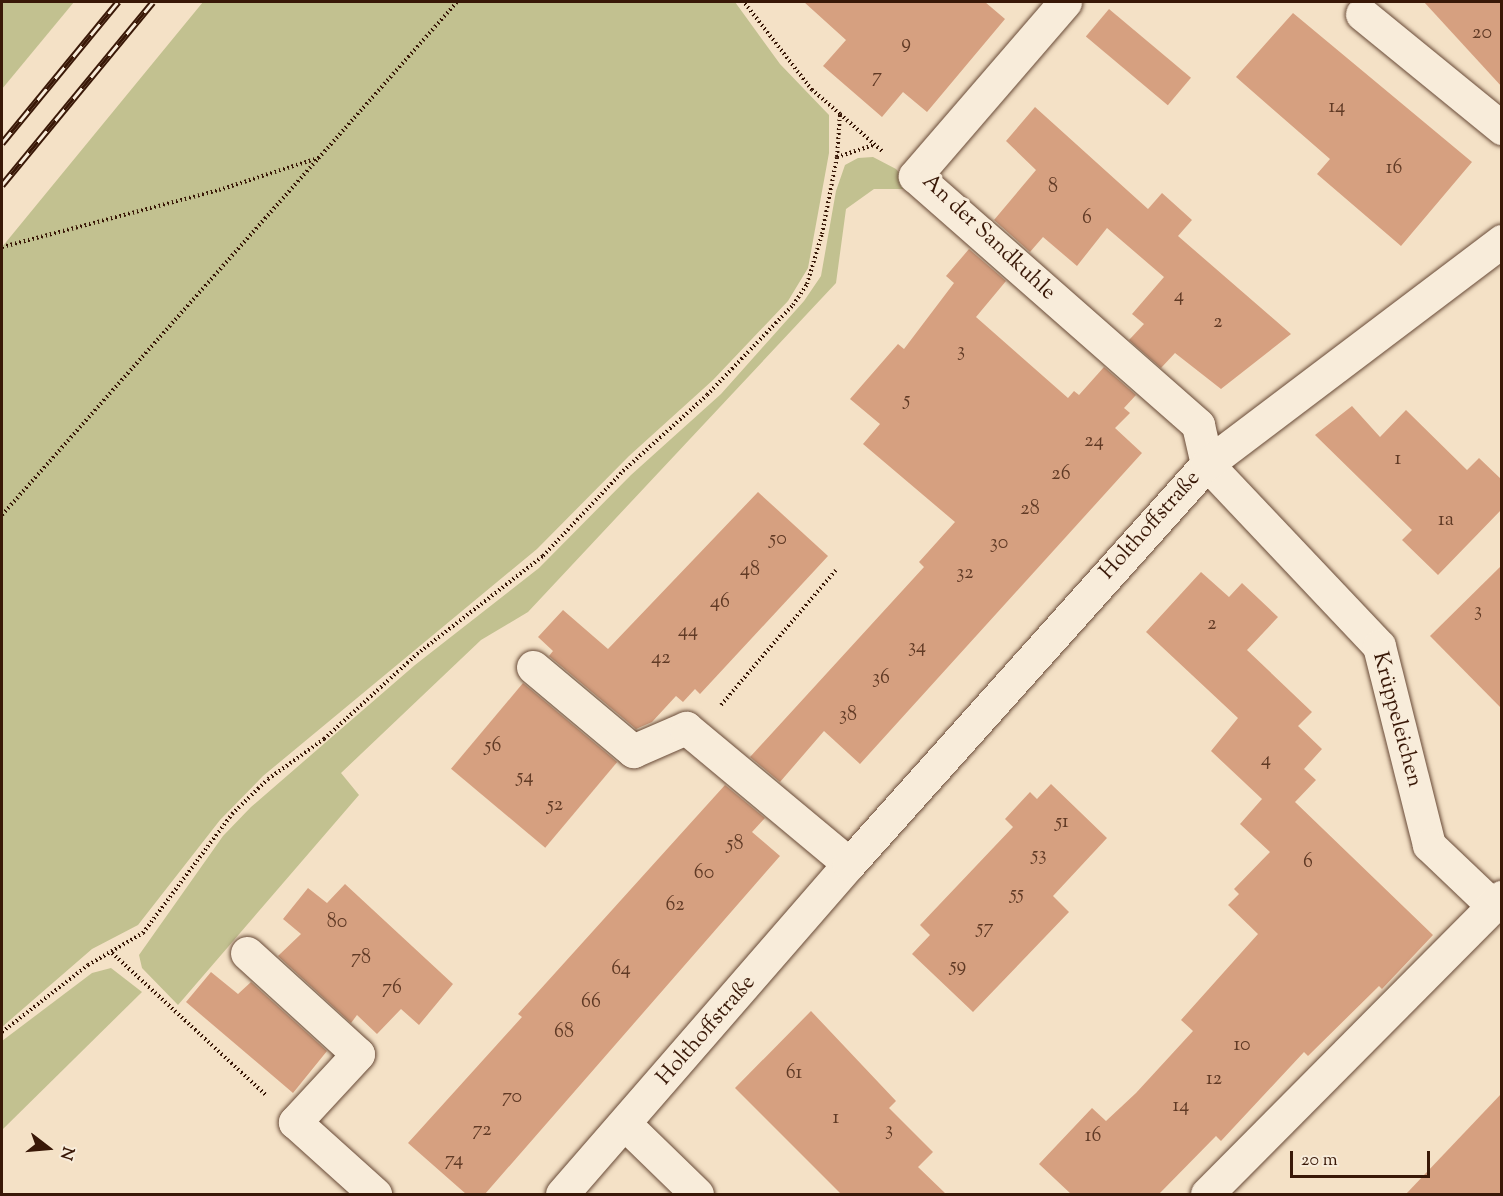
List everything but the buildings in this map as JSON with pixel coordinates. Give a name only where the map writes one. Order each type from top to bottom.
[{"type":"street","name":"An der Sandkuhle","points":[[1065,2],[915,176],[1198,425],[1207,464]]},
{"type":"street","points":[[1362,14],[1502,128]]},
{"type":"street","name":"Holthoffstraße","points":[[562,1194],[626,1125],[849,864],[1207,464],[1502,241]]},
{"type":"street","name":"Krüppeleichen","points":[[1207,464],[1379,646],[1429,845],[1497,902],[1207,1194]]},
{"type":"street","points":[[533,667],[633,751],[686,728],[849,864]]},
{"type":"street","points":[[247,953],[358,1054],[295,1122],[375,1194]]},
{"type":"street","points":[[626,1125],[697,1194]]},
{"type":"path","points":[[2,515],[124,373],[321,157],[387,77],[458,2]]},
{"type":"path","points":[[744,2],[812,90],[875,145],[915,176]]},
{"type":"path","points":[[2,1032],[88,966],[143,933],[232,814],[268,779],[324,739],[417,654],[543,556],[623,471],[707,395],[793,306],[807,284],[822,234],[837,157],[840,114]]},
{"type":"path","points":[[837,157],[875,145]]},
{"type":"path","points":[[2,247],[219,190],[321,157]]},
{"type":"path","points":[[695,735],[836,570]]},
{"type":"path","points":[[112,953],[295,1122]]},
{"type":"shaded area","points":[[2,2],[74,2],[2,89]]},
{"type":"shaded area","points":[[203,2],[735,2],[780,64],[829,115],[829,153],[808,268],[788,301],[713,380],[629,456],[537,549],[263,776],[220,820],[138,925],[92,949],[2,1027],[2,247]]},
{"type":"shaded area","points":[[873,157],[896,169],[913,189],[874,189],[846,209],[836,283],[528,612],[481,640],[341,773],[359,795],[178,1005],[142,968],[139,955],[223,836],[251,807],[415,665],[539,568],[631,475],[721,394],[804,301],[821,276],[836,191],[845,165],[858,158]]},
{"type":"shaded area","points":[[111,968],[142,992],[2,1130],[2,1041],[92,973]]},
{"type":"railway","points":[[2,143],[118,2]]},
{"type":"railway","points":[[2,185],[153,2]]}]
